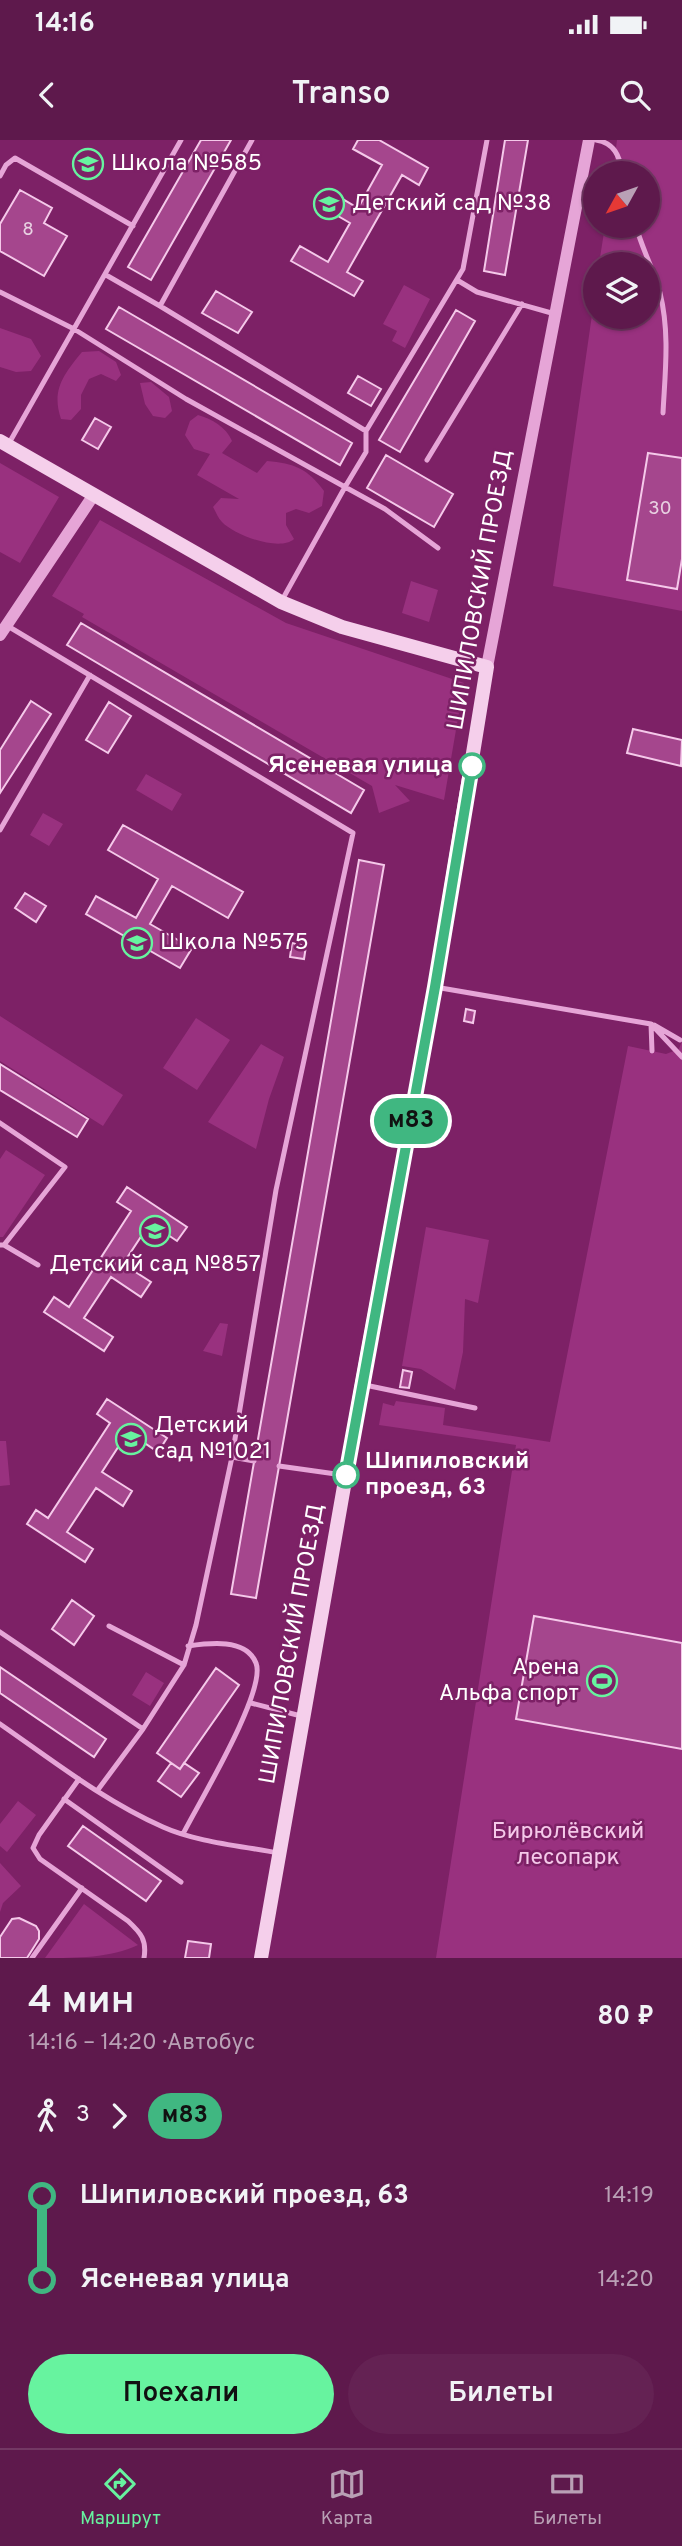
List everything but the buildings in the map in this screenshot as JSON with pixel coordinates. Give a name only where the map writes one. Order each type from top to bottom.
[{"type":"main road","points":[[4,443],[281,602],[342,627],[487,667]]},
{"type":"main road","name":"ШИПИЛОВСКИЙ ПРОЕЗД","points":[[261,1958],[435,987],[487,667]]},
{"type":"street","name":"ШИПИЛОВСКИЙ ПРОЕЗД","points":[[487,667],[589,140]]},
{"type":"street","points":[[3,630],[93,496]]},
{"type":"lane","points":[[4,443],[106,275],[181,140]]},
{"type":"lane","points":[[160,306],[252,140]]},
{"type":"lane","points":[[281,602],[366,452],[366,432],[463,269],[487,140]]},
{"type":"lane","points":[[596,140],[604,141],[618,152],[620,161]]},
{"type":"lane","points":[[0,176],[6,165],[15,158],[133,226]]},
{"type":"lane","points":[[640,238],[660,292],[665,327],[667,356],[663,413]]},
{"type":"lane","points":[[106,275],[366,432]]},
{"type":"lane","points":[[457,280],[477,292],[555,314]]},
{"type":"lane","points":[[0,292],[74,329],[186,399],[385,509],[438,548]]},
{"type":"lane","points":[[428,460],[522,304]]},
{"type":"lane","points":[[3,630],[90,676],[353,833],[276,1190],[232,1457],[196,1625],[184,1665],[143,1729],[97,1791]]},
{"type":"lane","points":[[0,830],[90,676]]},
{"type":"lane","points":[[435,987],[651,1024],[680,1040]]},
{"type":"lane","points":[[651,1024],[652,1051]]},
{"type":"lane","points":[[651,1024],[682,1058]]},
{"type":"lane","points":[[0,1124],[65,1167],[2,1245],[38,1265]]},
{"type":"lane","points":[[362,1384],[475,1408]]},
{"type":"lane","points":[[232,1457],[254,1461]]},
{"type":"lane","points":[[279,1466],[346,1475]]},
{"type":"lane","points":[[108,1626],[184,1665]]},
{"type":"lane","points":[[0,1632],[143,1729]]},
{"type":"lane","points":[[183,1834],[251,1703],[257,1679],[257,1664],[250,1653],[239,1646],[188,1646]]},
{"type":"lane","points":[[251,1703],[304,1716]]},
{"type":"lane","points":[[0,1724],[97,1791],[163,1827],[183,1834],[278,1853]]},
{"type":"lane","points":[[79,1779],[38,1835],[33,1848],[40,1858],[140,1932],[145,1940],[144,1958]]},
{"type":"lane","points":[[64,1799],[181,1882]]},
{"type":"lane","points":[[32,1958],[82,1888]]},
{"type":"green space","points":[[617,140],[682,140],[682,611],[553,586],[590,329],[660,329],[660,252],[601,252],[603,238],[660,238],[660,161],[614,161]]},
{"type":"green space","points":[[404,285],[430,299],[405,348],[392,341],[397,331],[383,324]]},
{"type":"green space","points":[[0,328],[31,339],[41,356],[31,371],[16,372],[0,367]]},
{"type":"green space","points":[[99,351],[116,362],[121,375],[116,381],[101,374],[89,379],[81,395],[81,409],[71,420],[61,419],[58,399],[65,375],[82,352]]},
{"type":"green space","points":[[151,382],[169,397],[172,411],[165,418],[153,416],[145,404],[140,383]]},
{"type":"green space","points":[[198,415],[218,424],[229,436],[232,441],[222,453],[257,473],[267,461],[285,463],[306,472],[324,491],[322,506],[309,513],[296,509],[286,513],[286,525],[294,539],[287,543],[268,543],[246,537],[221,520],[213,507],[221,498],[239,499],[197,475],[210,454],[194,449],[185,435],[190,421]]},
{"type":"green space","points":[[0,463],[59,497],[20,563],[0,552]]},
{"type":"green space","points":[[100,520],[286,623],[464,683],[444,800],[395,785],[410,801],[379,813],[372,786],[82,617],[84,614],[52,596]]},
{"type":"green space","points":[[411,581],[438,590],[429,622],[402,613]]},
{"type":"green space","points":[[146,774],[182,794],[172,811],[136,790]]},
{"type":"green space","points":[[43,813],[63,824],[49,846],[30,835]]},
{"type":"green space","points":[[0,1016],[123,1095],[103,1126],[0,1061]]},
{"type":"green space","points":[[196,1018],[230,1040],[197,1090],[163,1068]]},
{"type":"green space","name":"Бирюлёвский лесопарк","points":[[682,1041],[682,1958],[436,1958],[516,1445],[379,1425],[383,1403],[394,1406],[396,1401],[445,1408],[443,1425],[550,1442],[628,1046],[666,1054],[679,1049]]},
{"type":"green space","points":[[261,1044],[284,1057],[269,1099],[256,1149],[208,1122]]},
{"type":"green space","points":[[6,1150],[45,1175],[3,1237],[0,1237],[0,1159]]},
{"type":"green space","points":[[426,1227],[489,1240],[478,1303],[465,1299],[463,1352],[455,1390],[421,1369],[402,1366]]},
{"type":"green space","points":[[220,1323],[228,1324],[222,1356],[203,1351]]},
{"type":"green space","points":[[0,1441],[6,1441],[10,1485],[0,1486]]},
{"type":"green space","points":[[146,1672],[164,1683],[150,1706],[132,1695]]},
{"type":"green space","points":[[18,1801],[36,1815],[7,1852],[0,1846],[0,1824]]},
{"type":"green space","points":[[0,1863],[21,1886],[3,1903],[0,1912]]},
{"type":"green space","points":[[84,1904],[138,1945],[105,1955],[45,1958]]},
{"type":"bus line","name":"м83","points":[[346,1475],[435,987],[472,766]]},
{"type":"place","name":"Школа №585","points":[[88,164]]},
{"type":"place","name":"Детский сад №38","points":[[329,204]]},
{"type":"place","name":"Ясеневая улица","points":[[472,766]]},
{"type":"place","name":"Школа №575","points":[[137,943]]},
{"type":"place","name":"Детский сад №857","points":[[155,1231]]},
{"type":"place","name":"Детский сад №1021","points":[[131,1439]]},
{"type":"place","name":"Шипиловский проезд, 63","points":[[346,1475]]},
{"type":"place","name":"Арена Альфа спорт","points":[[602,1681]]}]
